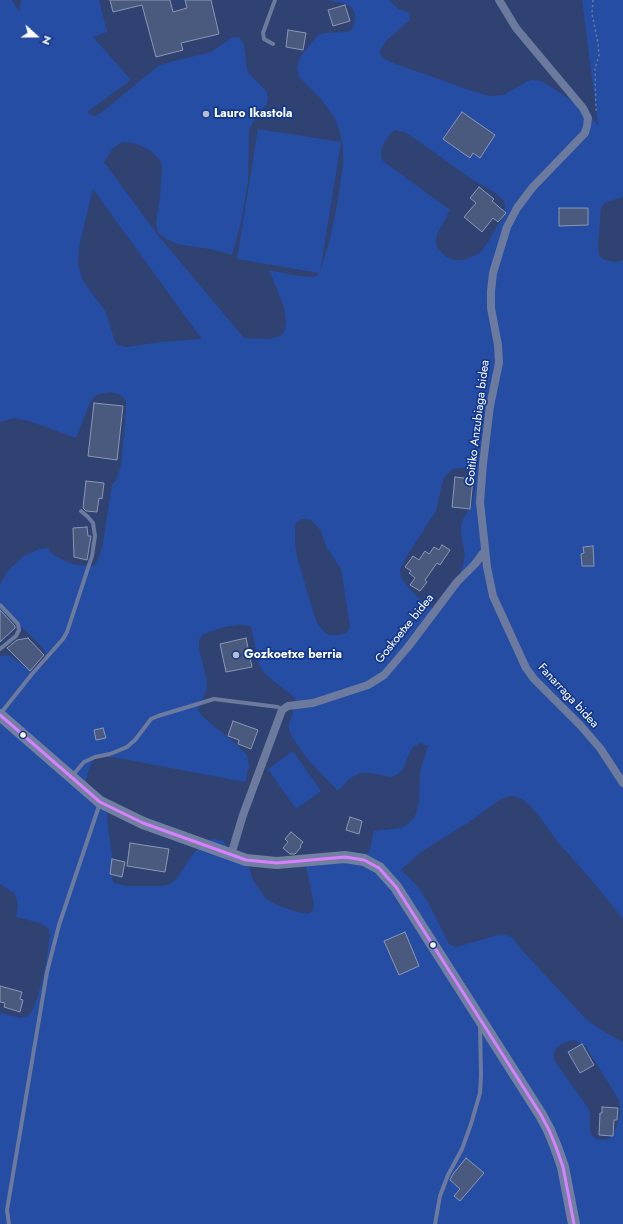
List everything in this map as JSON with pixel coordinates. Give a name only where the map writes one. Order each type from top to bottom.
[{"type":"street","points":[[499,0],[516,28],[583,108],[588,118]]},
{"type":"street","name":"Goitiko Anzubiaga bidea","points":[[484,552],[480,502],[483,464],[490,406],[499,363],[498,345],[491,308],[493,273],[507,227],[517,208],[532,188],[585,133],[588,118]]},
{"type":"street","name":"Goskoetxe bidea","points":[[282,710],[288,706],[313,703],[368,685],[384,675],[408,647],[457,582],[475,564],[484,552]]},
{"type":"street","name":"Fanarraga bidea","points":[[484,552],[493,596],[526,668],[534,679],[580,725],[600,748],[623,783]]},
{"type":"street","points":[[230,855],[282,710]]},
{"type":"street","points":[[0,715],[70,778],[100,802],[142,823],[246,860],[265,863],[283,863],[345,856],[364,860],[379,868],[396,887],[549,1130],[563,1167],[574,1224]]},
{"type":"lane","points":[[273,44],[264,39],[263,33],[275,0]]},
{"type":"lane","points":[[0,715],[32,674],[63,639],[67,632],[92,556],[95,536],[93,523],[81,511]]},
{"type":"lane","points":[[0,605],[18,624],[19,630],[16,636],[0,649]]},
{"type":"lane","points":[[70,778],[84,762],[127,747],[135,740],[151,719],[158,716],[214,699],[278,707],[282,710]]},
{"type":"lane","points":[[9,1224],[7,1210],[47,972],[59,925],[100,802]]},
{"type":"lane","points":[[435,1224],[440,1196],[448,1175],[462,1149],[480,1093],[480,1021]]},
{"type":"path","points":[[588,118],[596,113],[595,69],[599,55],[592,14],[593,0]]},
{"type":"shaded area","points":[[0,0],[12,0],[19,12],[21,0],[99,0],[107,32],[93,37],[131,80],[87,112],[95,116],[102,112],[158,66],[211,52],[233,37],[240,38],[244,45],[248,72],[266,91],[268,98],[267,104],[255,118],[249,130],[248,181],[241,222],[232,255],[210,249],[177,244],[158,233],[156,222],[160,197],[162,166],[159,159],[150,150],[134,143],[122,142],[113,148],[104,162],[157,234],[244,338],[269,339],[281,336],[285,329],[286,322],[284,307],[269,270],[311,277],[317,276],[319,273],[237,259],[258,129],[341,142],[320,272],[330,239],[337,205],[343,165],[343,147],[335,119],[322,100],[299,77],[297,68],[300,57],[318,35],[324,33],[347,32],[351,30],[354,25],[355,13],[351,7],[343,3],[328,0],[389,0],[397,8],[409,13],[410,20],[386,41],[380,51],[383,58],[393,63],[490,96],[503,95],[528,81],[541,81],[584,109],[598,125],[582,0],[623,0],[623,197],[606,202],[601,207],[598,246],[599,255],[604,260],[616,262],[623,260],[623,919],[595,884],[557,841],[537,813],[525,801],[514,796],[509,796],[498,801],[466,824],[421,852],[401,870],[418,887],[429,904],[449,944],[456,947],[498,935],[512,937],[521,949],[585,1018],[600,1029],[623,1042],[623,1224],[0,1224],[0,1013],[21,1018],[28,1016],[31,1013],[42,981],[50,935],[48,928],[40,923],[16,917],[18,905],[16,897],[14,893],[0,884],[0,656],[9,655],[28,669],[34,671],[43,666],[47,661],[47,658],[43,648],[26,631],[0,610],[0,585],[7,572],[15,564],[24,556],[39,549],[49,548],[49,551],[54,555],[67,562],[77,565],[92,566],[96,564],[102,549],[112,485],[116,480],[121,466],[126,401],[121,395],[110,392],[99,394],[94,397],[89,405],[76,438],[29,421],[14,418],[0,422]],"holes":[[[395,130],[404,132],[414,138],[470,178],[494,192],[504,201],[504,215],[480,253],[464,260],[454,260],[445,256],[437,247],[437,235],[450,210],[382,160],[381,151],[391,133]],[[93,189],[201,339],[161,342],[127,347],[116,344],[106,312],[83,281],[78,264],[79,247]],[[466,468],[473,473],[475,488],[472,505],[461,525],[465,555],[463,565],[460,573],[434,609],[424,603],[406,585],[401,577],[400,570],[408,554],[436,511],[444,477],[453,469]],[[302,519],[311,520],[317,526],[327,548],[341,569],[350,626],[349,630],[344,634],[329,635],[325,633],[318,624],[297,557],[295,542],[295,526],[297,522]],[[239,625],[251,626],[259,665],[265,674],[295,698],[295,705],[289,724],[289,730],[294,740],[309,761],[338,791],[349,779],[360,773],[372,773],[390,777],[397,775],[403,769],[413,747],[421,743],[428,746],[420,771],[417,811],[414,818],[408,824],[402,828],[374,831],[369,853],[305,861],[314,904],[313,910],[309,914],[297,912],[277,905],[265,898],[253,880],[249,868],[248,858],[228,848],[223,840],[212,839],[202,844],[192,855],[178,877],[170,884],[161,886],[126,886],[114,883],[112,879],[113,860],[107,813],[95,803],[85,786],[92,762],[96,758],[107,756],[245,782],[249,766],[247,755],[234,742],[203,717],[198,710],[206,692],[207,685],[199,649],[199,640],[202,635],[224,627]],[[573,1040],[586,1047],[619,1100],[620,1114],[617,1126],[611,1137],[606,1140],[597,1139],[591,1135],[590,1112],[554,1060],[556,1048],[563,1043]]]},
{"type":"shaded area","points":[[293,751],[321,791],[296,809],[268,769]]},
{"type":"building","points":[[110,0],[170,0],[173,12],[187,8],[185,0],[211,0],[219,34],[181,43],[183,50],[156,57],[142,5],[113,12]]},
{"type":"building","points":[[345,5],[350,21],[333,26],[328,10]]},
{"type":"building","points":[[288,30],[306,33],[303,50],[286,47]]},
{"type":"building","points":[[462,112],[495,135],[480,158],[473,153],[470,158],[443,139]]},
{"type":"building","points":[[479,187],[494,199],[492,201],[506,213],[498,222],[493,218],[482,232],[464,217],[476,203],[470,198]]},
{"type":"building","points":[[559,208],[588,208],[588,225],[559,226]]},
{"type":"building","points":[[94,403],[123,406],[117,460],[88,456]]},
{"type":"building","points":[[455,477],[473,479],[470,509],[452,507]]},
{"type":"building","points":[[86,481],[104,483],[102,499],[99,498],[97,512],[86,511],[83,508]]},
{"type":"building","points":[[87,527],[88,536],[91,536],[87,560],[74,557],[73,528]]},
{"type":"building","points":[[442,545],[450,550],[440,565],[437,563],[425,580],[427,582],[420,591],[410,585],[415,578],[409,573],[411,571],[405,567],[413,556],[419,560],[425,551],[429,554],[434,547],[439,550]]},
{"type":"building","points":[[593,546],[594,566],[582,566],[581,554],[584,553],[583,547]]},
{"type":"building","points":[[0,610],[15,626],[15,628],[0,642]]},
{"type":"building","points":[[28,638],[44,655],[30,671],[7,648],[17,640]]},
{"type":"building","name":"Gozkoetxe berria","points":[[246,638],[252,667],[226,672],[220,644]]},
{"type":"building","points":[[233,721],[258,730],[251,749],[238,744],[239,740],[228,736]]},
{"type":"building","points":[[103,728],[106,738],[96,740],[94,730]]},
{"type":"building","points":[[350,817],[362,821],[359,834],[346,830]]},
{"type":"building","points":[[291,832],[303,842],[295,854],[290,854],[283,848],[288,842],[285,839]]},
{"type":"building","points":[[130,843],[169,849],[165,872],[127,866]]},
{"type":"building","points":[[112,859],[125,862],[122,877],[110,874]]},
{"type":"building","points":[[405,932],[419,966],[399,975],[384,941]]},
{"type":"building","points":[[0,986],[22,992],[20,999],[23,1000],[20,1012],[4,1007],[5,1003],[0,1002]]},
{"type":"building","points":[[582,1044],[594,1065],[580,1073],[568,1052]]},
{"type":"building","points":[[602,1107],[618,1108],[617,1120],[614,1120],[613,1136],[599,1135],[600,1113],[602,1113]]},
{"type":"building","points":[[466,1158],[484,1173],[460,1201],[454,1196],[460,1189],[450,1180]]},
{"type":"transit line","points":[[0,715],[100,802],[143,823],[246,860],[277,863],[345,857],[364,860],[379,868],[396,887],[541,1115],[549,1130],[563,1167],[574,1224]]},
{"type":"place","name":"Lauro Ikastola","points":[[206,114]]},
{"type":"place","name":"Gozkoetxe berria","points":[[236,655]]}]
